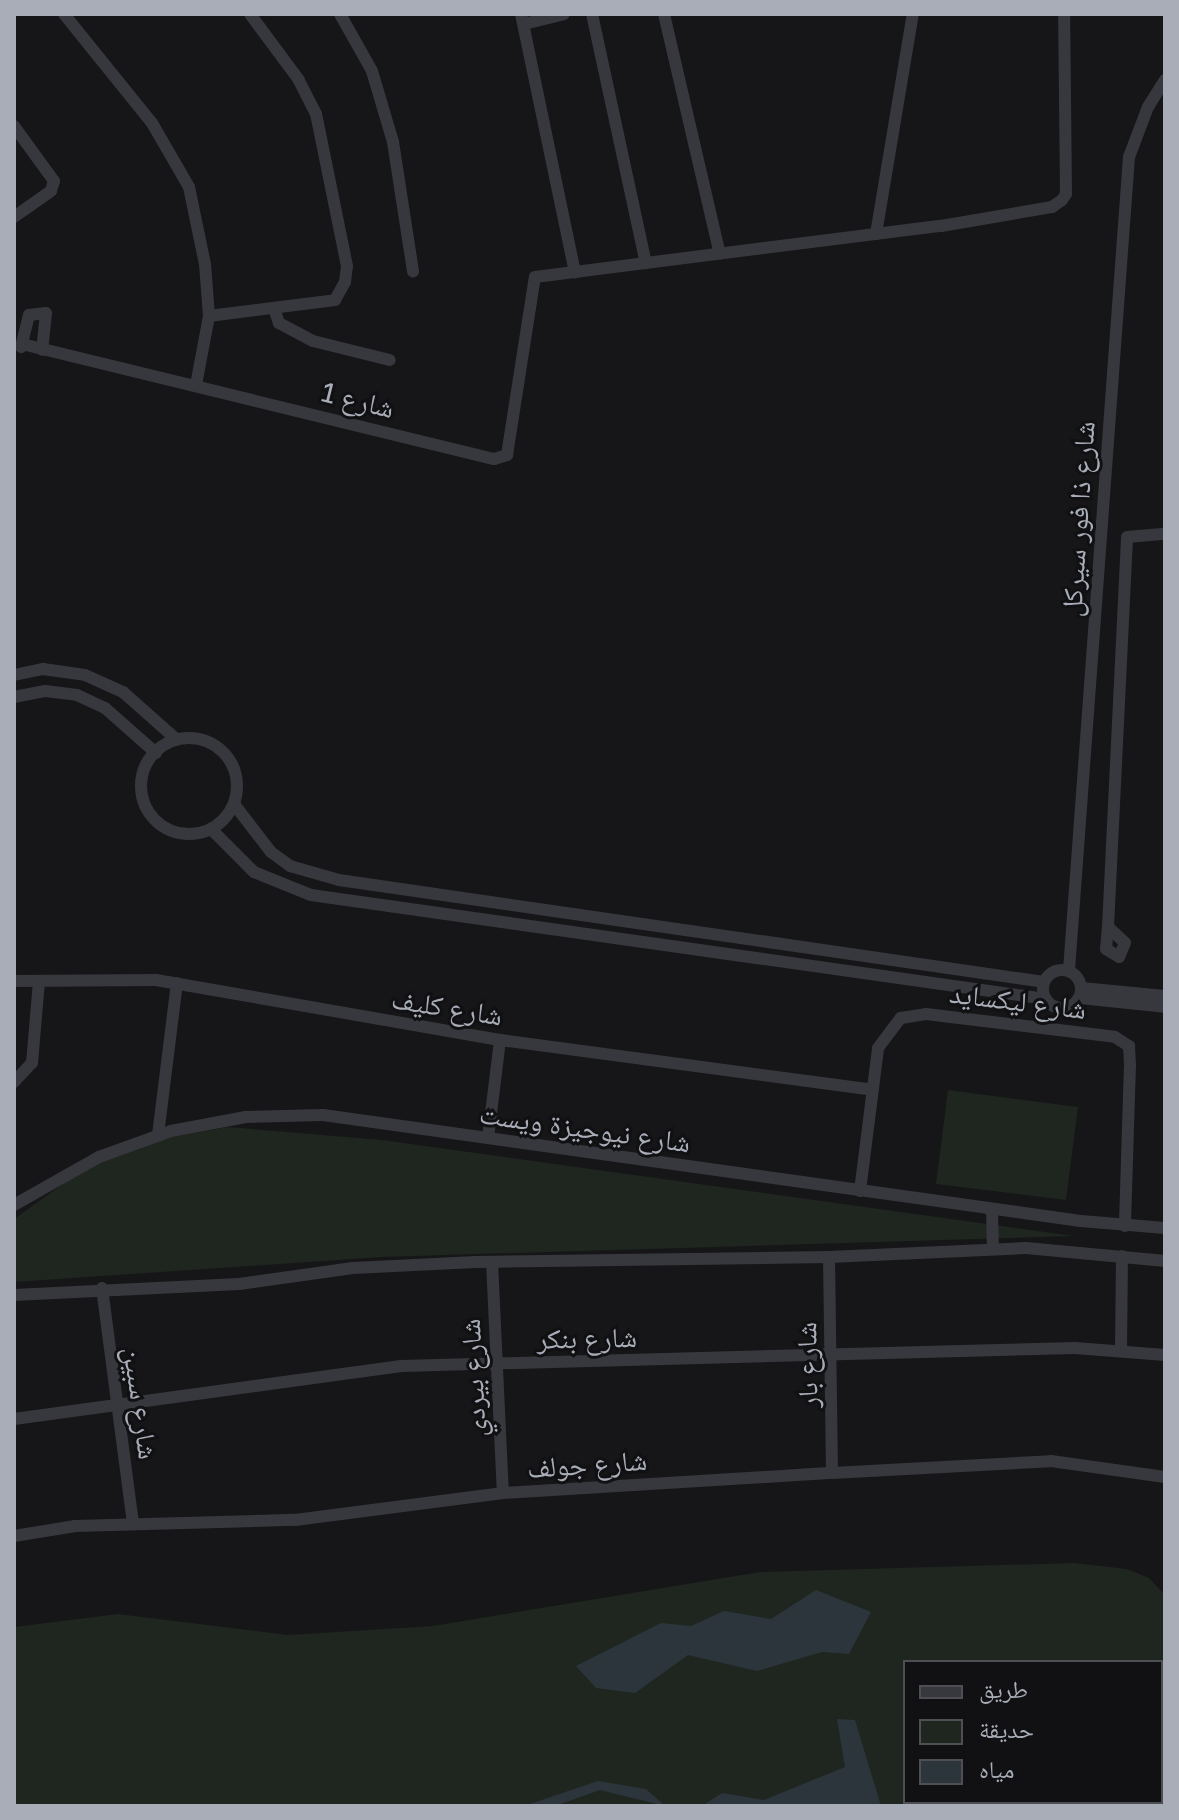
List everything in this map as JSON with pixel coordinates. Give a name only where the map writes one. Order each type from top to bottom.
[{"type":"street","points":[[64,14],[152,123],[189,187],[205,264],[209,316],[196,385]]},
{"type":"street","points":[[209,316],[275,311],[335,300],[345,282],[347,266],[316,114],[299,80],[250,14]]},
{"type":"street","points":[[340,14],[372,71],[389,128],[413,271]]},
{"type":"street","points":[[564,14],[523,19],[575,272],[876,234],[1043,209],[1062,200],[1066,194],[1064,14]]},
{"type":"street","points":[[592,14],[646,263]]},
{"type":"street","points":[[664,14],[720,254]]},
{"type":"street","points":[[876,234],[913,14]]},
{"type":"street","name":"شارع ذا فور سيركل","points":[[1069,970],[1129,157],[1148,107],[1165,80]]},
{"type":"street","points":[[14,126],[54,181],[51,191],[14,217]]},
{"type":"street","name":"شارع 1","points":[[42,350],[46,313],[29,315],[22,346],[196,385],[494,459],[507,455],[535,277],[575,272]]},
{"type":"street","points":[[275,311],[279,323],[313,341],[390,360]]},
{"type":"street","points":[[1108,927],[1127,537],[1165,534]]},
{"type":"street","points":[[14,675],[43,669],[85,675],[123,692],[177,740]]},
{"type":"street","points":[[14,697],[45,691],[77,695],[105,708],[156,753]]},
{"type":"street","points":[[199,739],[223,753],[236,777],[234,804],[211,829],[180,834],[153,818],[141,790],[143,774],[156,753],[177,740],[199,739]]},
{"type":"street","points":[[234,804],[271,852],[290,866],[339,880],[1044,982]]},
{"type":"street","points":[[211,829],[254,872],[311,895],[1046,999],[1062,1008],[1081,993],[1165,996]]},
{"type":"street","points":[[1044,982],[1054,972],[1069,970],[1081,993]]},
{"type":"street","name":"شارع كليف","points":[[14,981],[177,983],[297,1009],[500,1040],[873,1090]]},
{"type":"street","points":[[14,1082],[32,1063],[39,982]]},
{"type":"street","points":[[1044,982],[1046,999]]},
{"type":"street","points":[[158,1135],[177,983]]},
{"type":"street","points":[[1081,993],[1165,1007]]},
{"type":"street","name":"شارع ليكسايد","points":[[860,1191],[883,1036],[901,1018],[913,1014],[1123,1039],[1130,1064],[1125,1226]]},
{"type":"street","points":[[488,1138],[500,1040]]},
{"type":"street","name":"شارع نيوجيزة ويست","points":[[14,1205],[99,1157],[158,1135],[246,1117],[323,1115],[992,1209],[1165,1228]]},
{"type":"street","points":[[992,1209],[993,1249]]},
{"type":"street","points":[[14,1295],[102,1288],[239,1284],[353,1268],[492,1262],[829,1257],[993,1249],[1165,1261]]},
{"type":"street","points":[[1121,1351],[1122,1256]]},
{"type":"street","name":"شارع بار","points":[[829,1257],[832,1473]]},
{"type":"street","name":"شارع بيردي","points":[[492,1262],[503,1493]]},
{"type":"street","name":"شارع سبين","points":[[102,1288],[133,1523]]},
{"type":"street","name":"شارع بنكر","points":[[14,1419],[342,1371],[830,1356],[1121,1351],[1165,1355]]},
{"type":"street","name":"شارع جولف","points":[[14,1536],[133,1523],[295,1520],[503,1493],[1051,1461],[1165,1477]]},
{"type":"green space","points":[[948,1090],[1078,1107],[1066,1200],[936,1184]]},
{"type":"green space","points":[[228,1127],[382,1140],[1074,1236],[382,1257],[14,1282],[14,1219],[115,1147]]},
{"type":"green space","points":[[1074,1563],[1127,1569],[1149,1578],[1165,1595],[1165,1806],[14,1806],[14,1627],[118,1614],[288,1635],[433,1626],[760,1572]]},
{"type":"water","points":[[816,1590],[871,1612],[849,1654],[822,1652],[757,1671],[688,1655],[635,1693],[596,1688],[576,1666],[661,1623],[691,1626],[724,1611],[771,1619]]},
{"type":"water","points":[[837,1719],[855,1720],[881,1806],[702,1806],[722,1793],[764,1800],[845,1767]]},
{"type":"water","points":[[1163,1760],[1165,1806],[1093,1806],[1163,1804]]},
{"type":"water","points":[[598,1781],[646,1789],[665,1806],[600,1790],[555,1806],[524,1806]]}]
